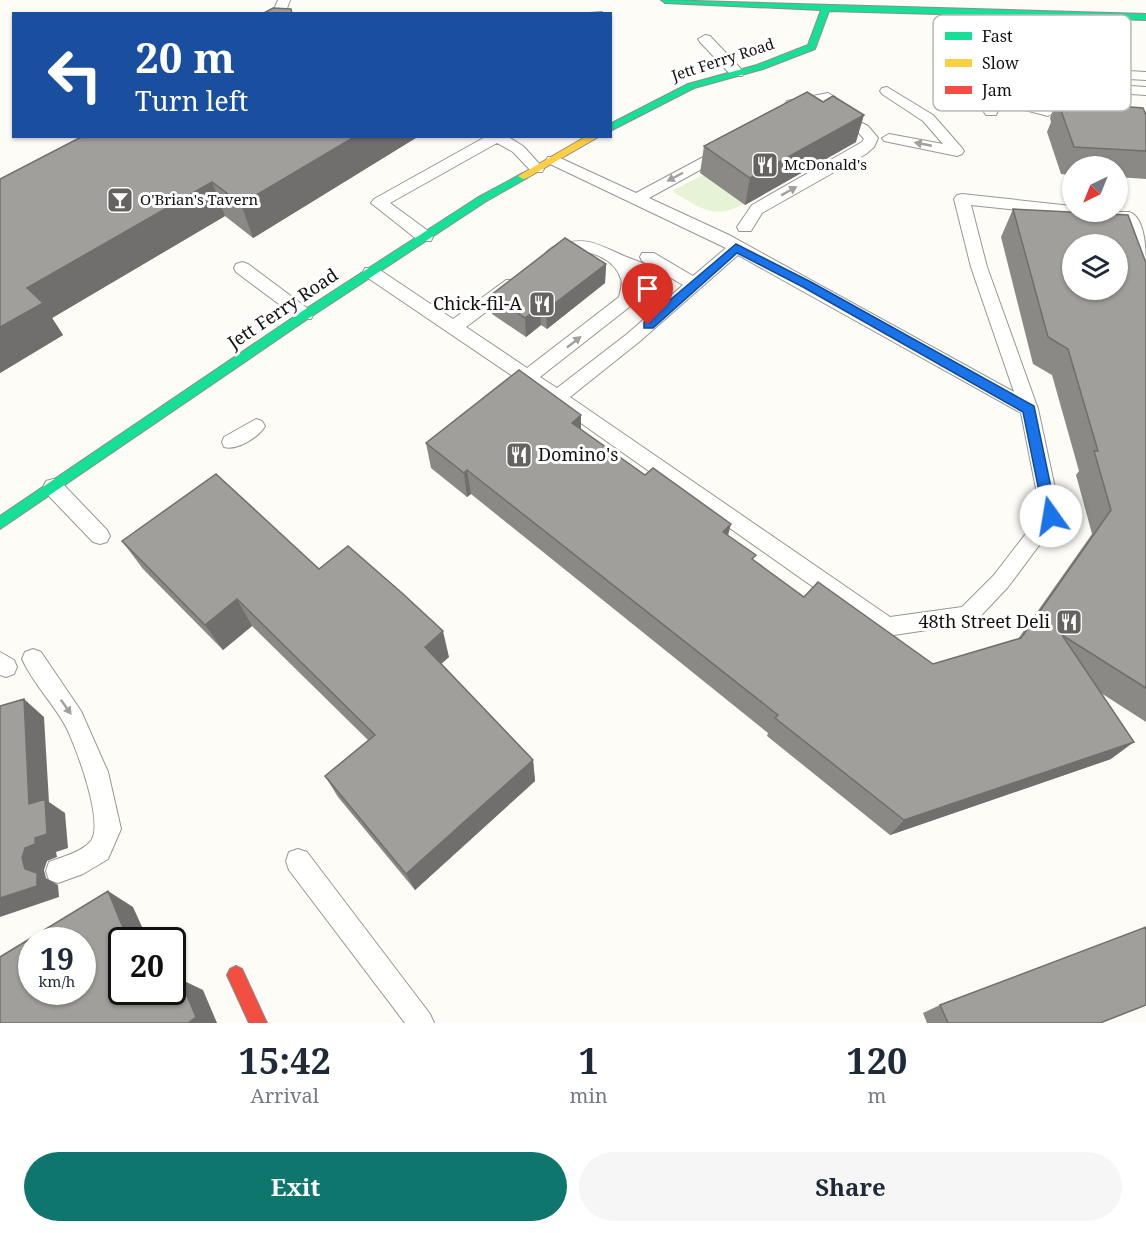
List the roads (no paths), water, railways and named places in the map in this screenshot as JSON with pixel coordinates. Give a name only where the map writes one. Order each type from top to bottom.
[{"type":"street","points":[[665,0],[1048,15]]},
{"type":"street","name":"Jett Ferry Road","points":[[613,122],[691,86],[760,67],[812,47],[825,8]]},
{"type":"street","points":[[1131,17],[1146,17]]},
{"type":"street","name":"Jett Ferry Road","points":[[0,523],[305,315],[481,200],[592,138]]},
{"type":"street","points":[[236,975],[258,1023]]},
{"type":"lane","points":[[705,39],[737,73]]},
{"type":"lane","points":[[1131,75],[1146,76]]},
{"type":"lane","points":[[887,90],[928,118],[957,151],[889,138]]},
{"type":"lane","points":[[1131,90],[1146,91]]},
{"type":"lane","points":[[745,227],[757,209],[861,151],[869,144],[871,138],[862,129],[834,112],[809,110],[782,114],[796,103],[828,97]]},
{"type":"lane","points":[[1040,111],[1048,112]]},
{"type":"lane","points":[[425,237],[379,203],[493,138]]},
{"type":"lane","points":[[497,138],[518,149],[537,169]]},
{"type":"lane","points":[[636,199],[740,143]]},
{"type":"lane","points":[[553,160],[723,239],[1029,409]]},
{"type":"lane","points":[[371,272],[557,397],[887,627],[967,616],[1001,581],[1051,516],[1029,409],[979,267],[962,199],[1062,210]]},
{"type":"lane","points":[[1128,217],[1146,262]]},
{"type":"lane","points":[[527,377],[627,300],[630,280],[618,260],[595,248],[574,245],[556,252],[538,264]]},
{"type":"lane","points":[[557,397],[633,338],[736,248]]},
{"type":"lane","points":[[648,256],[696,285]]},
{"type":"lane","points":[[242,268],[305,315]]},
{"type":"lane","points":[[453,328],[522,277]]},
{"type":"lane","points":[[231,442],[256,426]]},
{"type":"lane","points":[[53,487],[100,536]]},
{"type":"lane","points":[[33,659],[73,718],[96,772],[109,830],[99,850],[74,865],[58,871]]},
{"type":"lane","points":[[298,861],[421,1023]]},
{"type":"place","name":"McDonald's","points":[[765,165]]},
{"type":"place","name":"O'Brian's Tavern","points":[[120,200]]},
{"type":"place","name":"Chick-fil-A","points":[[542,304]]},
{"type":"place","name":"Domino's","points":[[519,455]]},
{"type":"place","name":"48th Street Deli","points":[[1069,622]]}]
